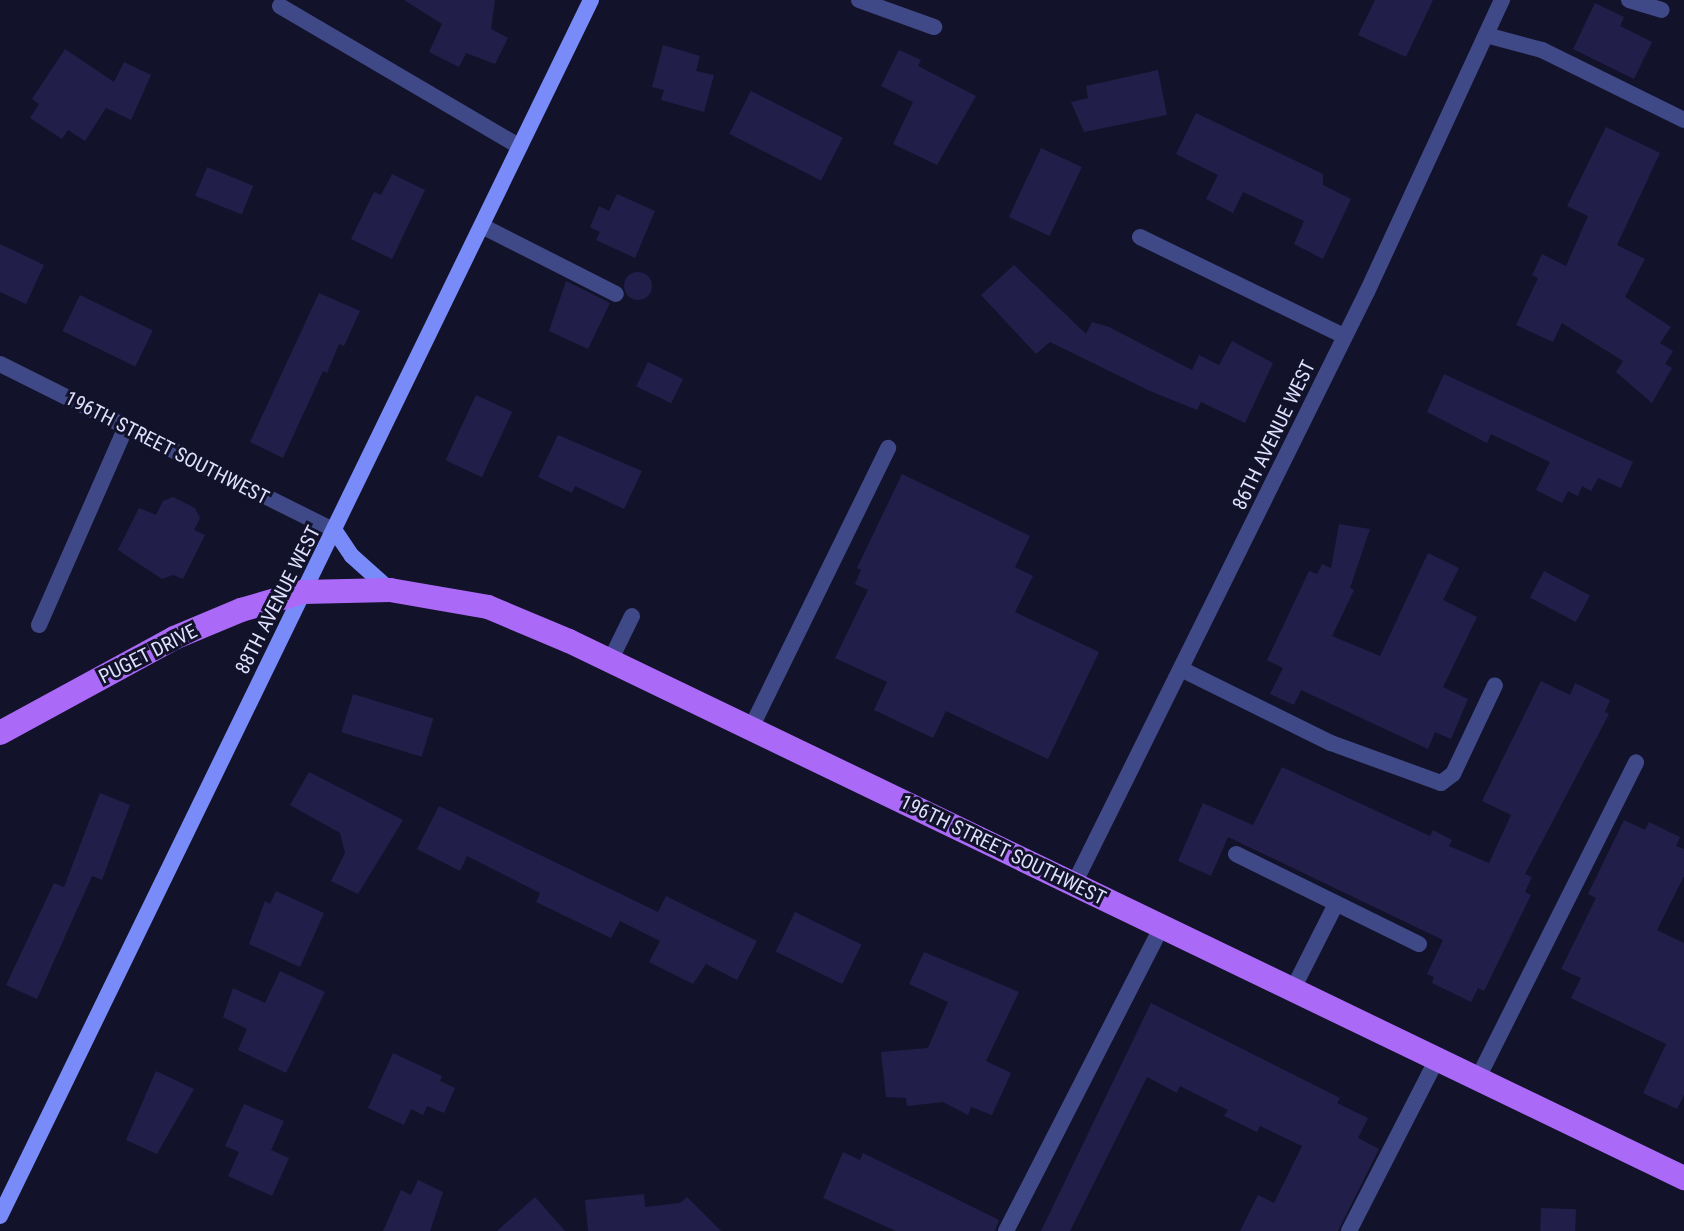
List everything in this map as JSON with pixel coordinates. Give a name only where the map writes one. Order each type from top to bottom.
[{"type":"main road","name":"196TH STREET SOUTHWEST","points":[[303,592],[390,590],[488,607],[751,728],[1684,1178]]},
{"type":"main road","name":"PUGET DRIVE","points":[[0,733],[174,638],[241,610],[303,592]]},
{"type":"street","name":"88TH AVENUE WEST","points":[[0,1216],[591,0]]},
{"type":"street","points":[[859,0],[934,27]]},
{"type":"street","name":"86TH AVENUE WEST","points":[[1074,884],[1344,336],[1502,0]]},
{"type":"street","points":[[1629,0],[1661,10]]},
{"type":"street","points":[[280,6],[520,147]]},
{"type":"street","points":[[1486,35],[1542,50],[1684,120]]},
{"type":"street","points":[[482,226],[616,294]]},
{"type":"street","points":[[1140,237],[1344,336]]},
{"type":"street","name":"196TH STREET SOUTHWEST","points":[[0,364],[335,531]]},
{"type":"street","points":[[39,625],[126,427]]},
{"type":"street","points":[[751,728],[888,448]]},
{"type":"street","points":[[335,531],[352,556],[390,590]]},
{"type":"street","points":[[610,661],[632,616]]},
{"type":"street","points":[[1181,669],[1331,743],[1441,783],[1453,774],[1495,685]]},
{"type":"street","points":[[1478,1078],[1636,762]]},
{"type":"street","points":[[1236,854],[1419,944]]},
{"type":"street","points":[[1293,989],[1336,904]]},
{"type":"street","points":[[1006,1231],[1162,926]]},
{"type":"street","points":[[1349,1231],[1437,1059]]},
{"type":"building","points":[[404,0],[495,0],[491,29],[508,38],[495,64],[466,53],[459,67],[429,52],[442,24]]},
{"type":"building","points":[[1375,0],[1433,0],[1406,57],[1358,35]]},
{"type":"building","points":[[1595,3],[1624,17],[1620,26],[1652,42],[1634,79],[1573,49]]},
{"type":"building","points":[[663,45],[700,56],[696,71],[714,75],[704,112],[661,100],[664,90],[652,87]]},
{"type":"building","points":[[65,49],[114,82],[124,62],[151,75],[131,120],[106,108],[85,141],[68,130],[62,139],[30,118],[39,104],[32,99]]},
{"type":"building","points":[[899,50],[921,60],[918,66],[976,96],[937,165],[893,144],[913,102],[881,86]]},
{"type":"building","points":[[1158,70],[1167,115],[1084,132],[1071,102],[1088,98],[1086,86]]},
{"type":"building","points":[[751,91],[843,138],[821,181],[729,134]]},
{"type":"building","points":[[1196,113],[1323,174],[1323,185],[1351,199],[1323,259],[1294,244],[1304,221],[1243,192],[1233,213],[1206,199],[1218,175],[1176,154]]},
{"type":"building","points":[[1606,127],[1660,153],[1617,245],[1645,259],[1625,297],[1671,327],[1660,343],[1673,351],[1665,364],[1672,368],[1652,403],[1616,372],[1623,361],[1562,323],[1553,342],[1516,325],[1538,278],[1532,275],[1542,254],[1566,266],[1588,216],[1567,206]]},
{"type":"building","points":[[1041,148],[1082,167],[1050,236],[1009,217]]},
{"type":"building","points":[[207,167],[253,186],[242,214],[195,196]]},
{"type":"building","points":[[392,174],[425,190],[392,259],[351,239],[374,192],[381,195]]},
{"type":"building","points":[[617,194],[655,211],[635,258],[596,240],[600,232],[590,227],[599,206],[609,211]]},
{"type":"building","points":[[0,244],[44,265],[26,304],[0,292]]},
{"type":"building","points":[[1014,265],[1086,334],[1092,322],[1109,327],[1192,370],[1199,355],[1219,365],[1232,341],[1273,363],[1245,423],[1201,402],[1197,410],[1150,391],[1050,342],[1036,354],[981,295]]},
{"type":"building","points":[[638,272],[648,276],[652,286],[648,296],[638,300],[628,296],[624,286],[628,276]]},
{"type":"building","points":[[566,281],[610,303],[588,349],[549,331]]},
{"type":"building","points":[[319,293],[360,311],[344,346],[339,344],[327,373],[323,371],[283,458],[250,442]]},
{"type":"building","points":[[80,295],[153,331],[135,366],[62,331]]},
{"type":"building","points":[[648,362],[683,379],[671,403],[636,386]]},
{"type":"building","points":[[1444,374],[1633,462],[1621,488],[1598,478],[1591,491],[1582,486],[1578,496],[1568,491],[1562,503],[1536,490],[1550,462],[1491,434],[1487,443],[1427,412]]},
{"type":"building","points":[[476,395],[512,412],[482,477],[446,460]]},
{"type":"building","points":[[558,435],[642,471],[624,509],[575,486],[572,493],[538,477]]},
{"type":"building","points":[[902,474],[1030,536],[1015,567],[1033,576],[1015,612],[1099,652],[1048,759],[946,711],[933,738],[874,710],[887,682],[835,658],[868,590],[855,584],[861,570],[857,568]]},
{"type":"building","points":[[173,497],[195,508],[200,518],[194,530],[205,535],[183,579],[173,575],[162,579],[118,550],[139,508],[156,515],[163,501]]},
{"type":"building","points":[[1339,524],[1370,529],[1350,588],[1354,590],[1332,636],[1380,656],[1428,553],[1459,568],[1443,600],[1477,617],[1443,687],[1468,699],[1451,739],[1435,732],[1428,749],[1301,690],[1294,705],[1270,694],[1283,668],[1267,660],[1309,571],[1317,574],[1322,564],[1331,568]]},
{"type":"building","points":[[1544,571],[1590,595],[1576,622],[1530,597]]},
{"type":"building","points":[[1541,681],[1570,695],[1575,683],[1610,700],[1605,712],[1609,714],[1525,874],[1532,877],[1525,892],[1531,895],[1484,991],[1478,988],[1471,1002],[1432,983],[1434,977],[1427,974],[1443,940],[1228,837],[1211,876],[1178,861],[1203,803],[1253,825],[1282,767],[1430,836],[1433,830],[1452,840],[1449,846],[1489,863],[1511,815],[1482,801]]},
{"type":"building","points":[[353,694],[433,719],[422,757],[341,732]]},
{"type":"building","points":[[309,772],[403,820],[358,894],[331,881],[345,853],[340,833],[290,805]]},
{"type":"building","points":[[100,793],[130,805],[102,880],[92,876],[37,999],[6,985],[54,883],[64,887]]},
{"type":"building","points":[[439,806],[658,912],[666,896],[757,941],[737,980],[706,964],[693,984],[649,962],[660,941],[620,921],[611,938],[536,902],[540,893],[467,856],[460,871],[417,849]]},
{"type":"building","points":[[1624,820],[1645,830],[1649,822],[1680,837],[1676,846],[1684,849],[1684,876],[1657,930],[1684,943],[1684,1095],[1677,1109],[1643,1093],[1666,1044],[1571,998],[1581,978],[1561,969],[1596,898],[1588,894]]},
{"type":"building","points":[[276,891],[324,913],[300,967],[249,944],[265,901],[270,904]]},
{"type":"building","points":[[795,912],[862,944],[842,984],[776,952]]},
{"type":"building","points":[[924,952],[1019,992],[986,1061],[1011,1073],[992,1115],[971,1107],[968,1115],[943,1102],[907,1106],[906,1098],[886,1097],[881,1052],[928,1048],[948,1002],[909,984]]},
{"type":"building","points":[[280,971],[325,992],[286,1073],[238,1050],[247,1029],[223,1017],[233,988],[265,1003]]},
{"type":"building","points":[[1151,1003],[1340,1098],[1337,1103],[1368,1118],[1358,1138],[1379,1149],[1338,1231],[1240,1231],[1258,1195],[1274,1203],[1302,1146],[1260,1126],[1257,1132],[1224,1116],[1228,1110],[1180,1086],[1177,1093],[1147,1077],[1070,1231],[1041,1231]]},
{"type":"building","points":[[393,1053],[442,1076],[440,1081],[455,1088],[444,1113],[427,1106],[423,1115],[411,1109],[404,1125],[368,1108]]},
{"type":"building","points":[[156,1071],[194,1089],[157,1154],[126,1140]]},
{"type":"building","points":[[244,1104],[284,1121],[271,1150],[289,1158],[272,1196],[228,1176],[239,1152],[225,1146]]},
{"type":"building","points":[[843,1152],[860,1160],[863,1153],[999,1220],[995,1231],[896,1231],[823,1198]]},
{"type":"building","points":[[418,1180],[443,1192],[430,1231],[383,1231],[401,1190],[411,1195]]},
{"type":"building","points":[[644,1194],[645,1207],[680,1203],[687,1197],[721,1231],[588,1231],[585,1200]]},
{"type":"building","points":[[535,1197],[565,1231],[497,1231]]},
{"type":"building","points":[[1541,1208],[1576,1209],[1575,1231],[1540,1231]]}]
